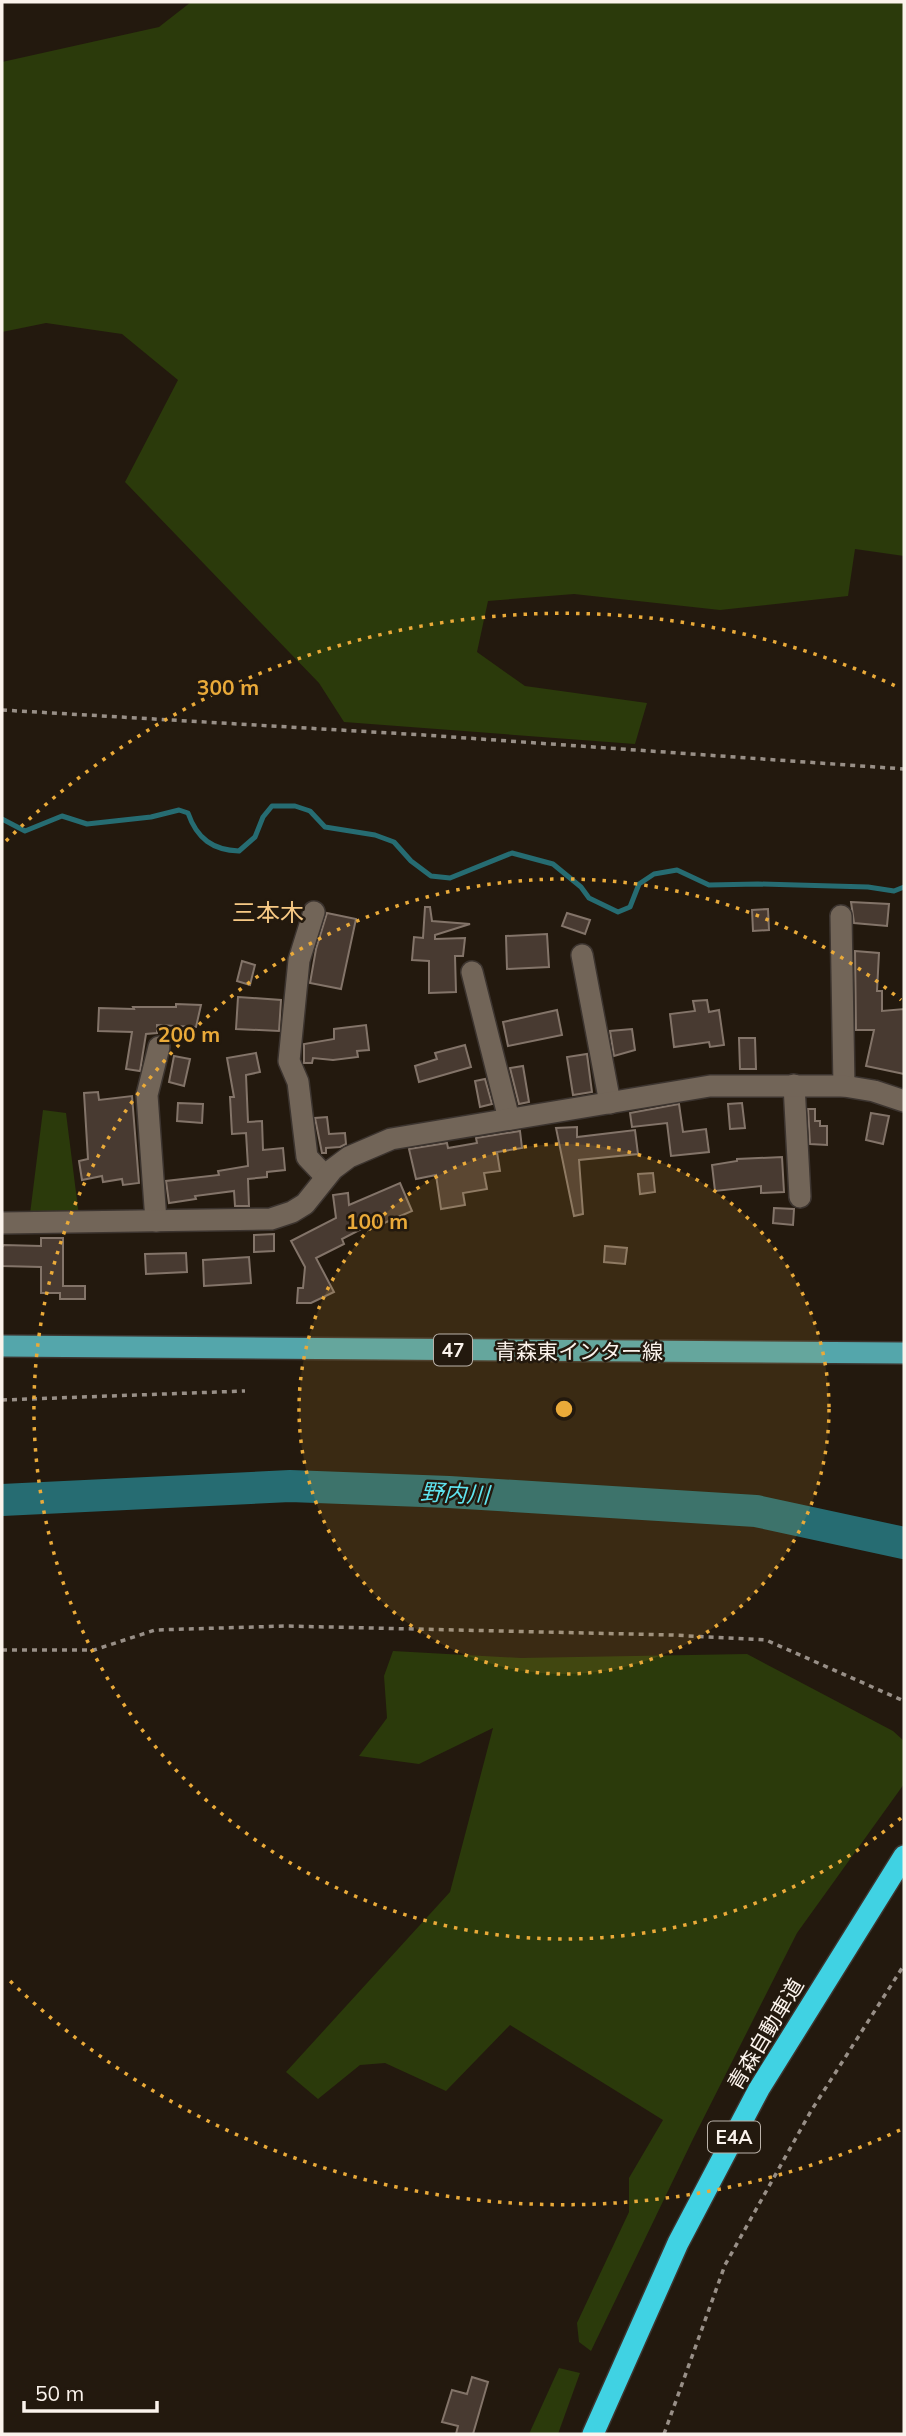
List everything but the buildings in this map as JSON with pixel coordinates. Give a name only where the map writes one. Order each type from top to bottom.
[{"type":"highway","name":"青森自動車道","points":[[593,2434],[678,2242],[759,2088],[904,1856]]},
{"type":"main road","name":"青森東インター線","points":[[2,1346],[904,1353]]},
{"type":"street","points":[[314,912],[299,960],[289,1061],[298,1082],[307,1157],[326,1177]]},
{"type":"street","points":[[841,916],[844,1086]]},
{"type":"street","points":[[582,956],[610,1103]]},
{"type":"street","points":[[472,972],[509,1119]]},
{"type":"street","points":[[156,1221],[147,1095],[159,1047]]},
{"type":"street","points":[[794,1085],[800,1197]]},
{"type":"street","points":[[2,1223],[271,1219],[305,1204],[333,1168],[349,1157],[391,1139],[709,1086],[844,1086],[904,1101]]},
{"type":"path","points":[[2,710],[424,735],[904,769]]},
{"type":"path","points":[[2,1400],[245,1391]]},
{"type":"path","points":[[2,1650],[94,1650],[155,1630],[286,1626],[672,1635],[766,1640],[904,1701]]},
{"type":"path","points":[[664,2434],[725,2265],[811,2111],[904,1965]]},
{"type":"green space","points":[[191,2],[904,2],[904,556],[855,549],[848,596],[720,610],[574,594],[488,601],[477,652],[525,686],[647,703],[635,744],[344,722],[319,683],[125,482],[178,380],[122,334],[46,323],[2,332],[2,62],[159,27]]},
{"type":"green space","points":[[43,1110],[66,1113],[79,1216],[30,1214]]},
{"type":"green space","points":[[393,1651],[521,1658],[747,1654],[893,1731],[904,1741],[904,1784],[797,1933],[693,2139],[591,2351],[579,2342],[577,2323],[629,2212],[629,2178],[663,2120],[510,2025],[446,2091],[385,2063],[360,2065],[318,2099],[286,2072],[450,1892],[493,1728],[419,1764],[359,1756],[387,1718],[384,1676]]},
{"type":"green space","points":[[559,2368],[580,2373],[558,2434],[529,2434]]},
{"type":"waterway","points":[[2,819],[25,831],[62,816],[87,824],[151,817],[179,810],[188,813],[196,830],[207,841],[221,848],[239,851],[255,837],[263,817],[272,806],[295,806],[310,811],[325,827],[375,835],[394,842],[411,861],[431,876],[450,878],[512,853],[553,864],[581,887],[589,898],[618,912],[630,907],[639,884],[654,874],[677,870],[709,885],[868,887],[894,891],[904,887]]},
{"type":"waterway","name":"野内川","points":[[2,1500],[290,1486],[449,1492],[756,1511],[904,1543]]},
{"type":"district","name":"三本木","points":[[268,912]]}]
